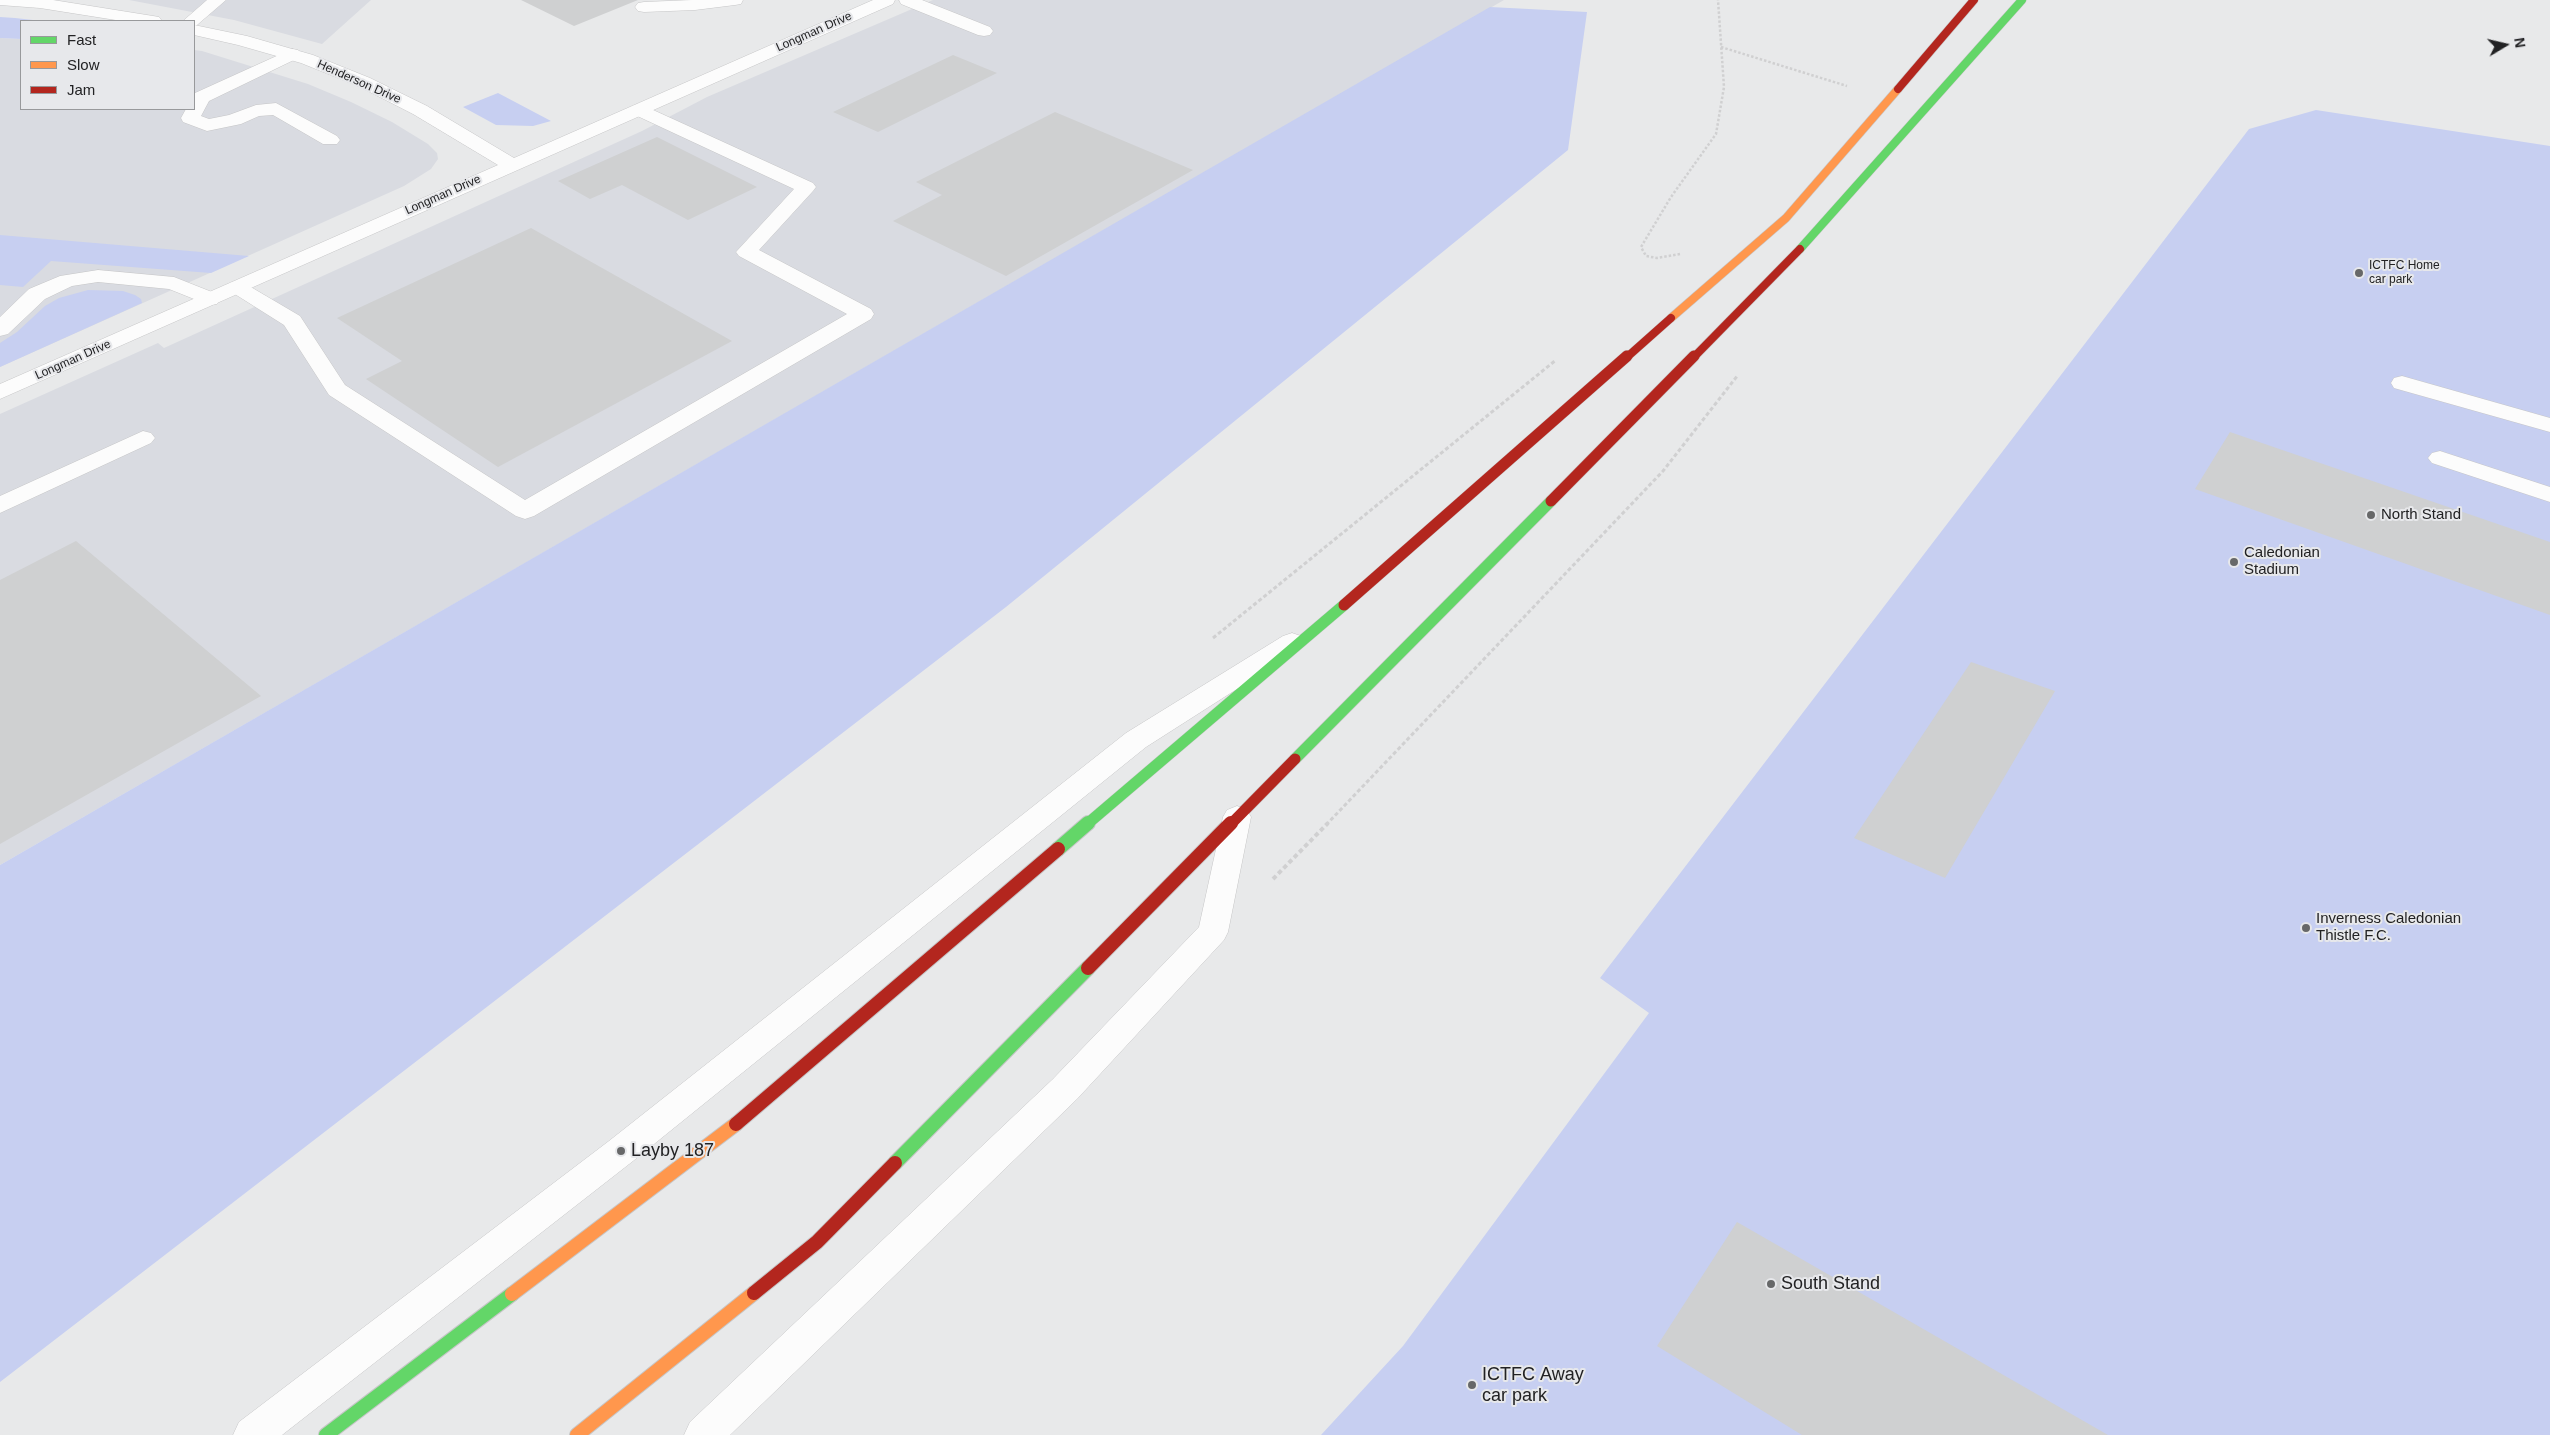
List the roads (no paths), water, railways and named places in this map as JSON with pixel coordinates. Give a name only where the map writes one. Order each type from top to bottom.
[{"type":"highway","points":[[326,1435],[745,1117],[1324,622],[1786,218],[1974,0]]},
{"type":"highway","points":[[577,1435],[817,1242],[1821,228],[2022,0]]},
{"type":"street","points":[[0,0],[40,3],[147,20]]},
{"type":"street","points":[[192,20],[218,0]]},
{"type":"street","points":[[644,7],[695,5],[735,0]]},
{"type":"street","name":"Longman Drive","points":[[0,392],[887,0]]},
{"type":"street","points":[[907,0],[984,30]]},
{"type":"street","name":"Henderson Drive","points":[[195,30],[292,54],[364,82],[420,110],[512,165]]},
{"type":"street","points":[[195,109],[202,97],[292,54]]},
{"type":"street","points":[[195,110],[190,118],[207,125],[234,120],[256,111],[276,109],[330,140]]},
{"type":"street","points":[[237,287],[292,321],[337,390],[525,511],[864,314],[746,252],[806,187],[640,110]]},
{"type":"street","points":[[0,329],[37,294],[67,280],[98,276],[137,278],[174,283],[209,299]]},
{"type":"street","points":[[2402,382],[2550,425]]},
{"type":"street","points":[[0,505],[143,438]]},
{"type":"street","points":[[2440,458],[2550,495]]},
{"type":"street","points":[[252,1435],[621,1151],[1136,740],[1324,622]]},
{"type":"street","points":[[703,1435],[1065,1089],[1213,932],[1237,817]]},
{"type":"place","name":"ICTFC Home car park","points":[[2359,273]]},
{"type":"place","name":"North Stand","points":[[2371,515]]},
{"type":"place","name":"Caledonian Stadium","points":[[2234,562]]},
{"type":"place","name":"Inverness Caledonian Thistle F.C.","points":[[2306,928]]},
{"type":"place","name":"Layby 187","points":[[621,1151]]},
{"type":"place","name":"South Stand","points":[[1771,1284]]},
{"type":"place","name":"ICTFC Away car park","points":[[1472,1385]]}]
